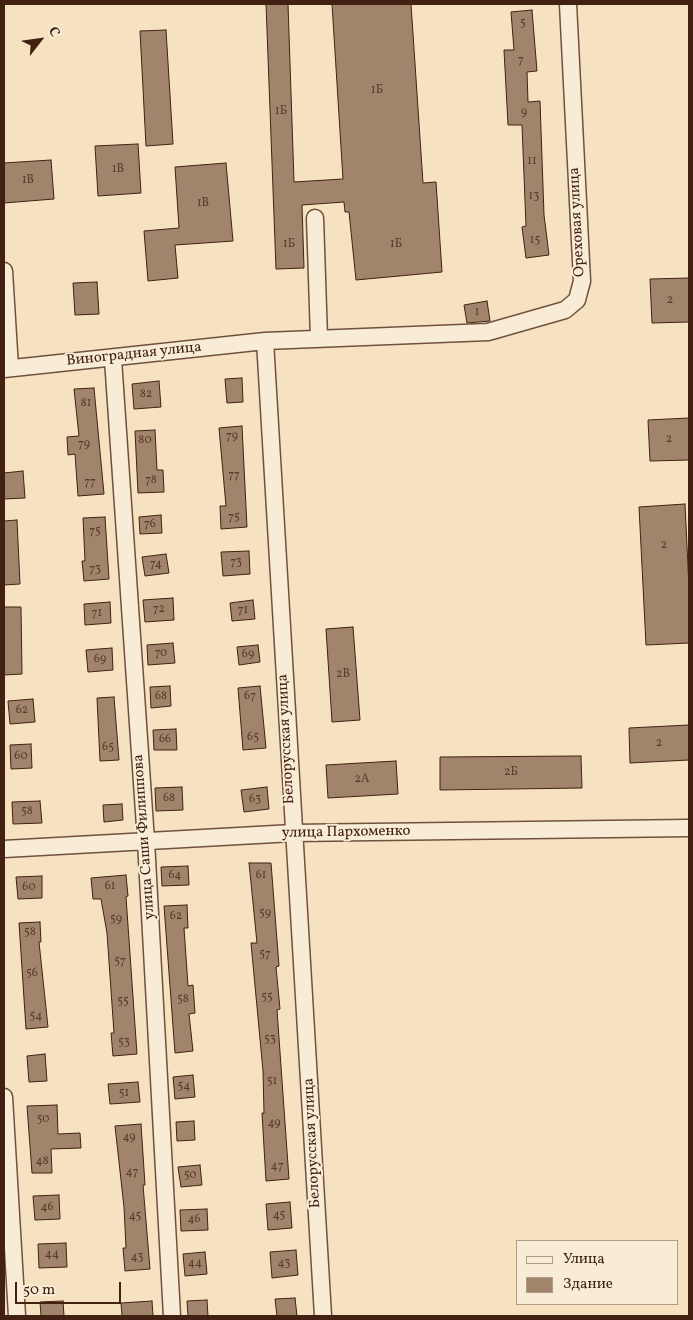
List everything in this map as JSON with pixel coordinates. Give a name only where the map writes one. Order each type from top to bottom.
[{"type":"street","name":"Ореховая улица","points":[[265,341],[488,332],[565,310],[577,300],[582,281],[568,4]]},
{"type":"street","points":[[315,218],[319,338]]},
{"type":"street","points":[[4,271],[7,369]]},
{"type":"street","name":"Виноградная улица","points":[[7,369],[265,341]]},
{"type":"street","name":"Белорусская улица","points":[[265,341],[323,1316]]},
{"type":"street","name":"улица Саши Филиппова","points":[[113,359],[146,841],[172,1316]]},
{"type":"street","name":"улица Пархоменко","points":[[4,849],[293,833],[689,828]]},
{"type":"street","points":[[4,1097],[17,1316]]},
{"type":"building","points":[[266,4],[288,4],[294,182],[343,179],[332,4],[411,4],[423,183],[436,182],[442,272],[356,280],[349,212],[345,212],[344,202],[302,205],[304,268],[276,269]]},
{"type":"building","points":[[532,10],[537,71],[527,72],[528,102],[540,101],[544,215],[549,255],[526,258],[522,227],[526,226],[522,125],[508,125],[504,50],[514,50],[511,12]]},
{"type":"building","points":[[166,30],[173,144],[146,146],[140,31]]},
{"type":"building","points":[[138,144],[141,193],[98,196],[95,146]]},
{"type":"building","points":[[51,160],[54,199],[4,203],[4,163]]},
{"type":"building","points":[[226,163],[233,241],[175,245],[178,278],[148,281],[144,231],[179,228],[175,167]]},
{"type":"building","points":[[689,278],[689,322],[652,323],[650,279]]},
{"type":"building","points":[[97,282],[99,314],[75,315],[73,283]]},
{"type":"building","points":[[487,301],[490,321],[467,323],[464,305]]},
{"type":"building","points":[[242,378],[243,402],[227,403],[225,379]]},
{"type":"building","points":[[159,381],[161,407],[134,409],[132,384]]},
{"type":"building","points":[[94,388],[104,494],[78,496],[75,454],[68,455],[67,437],[79,436],[74,389]]},
{"type":"building","points":[[689,418],[689,460],[650,461],[648,420]]},
{"type":"building","points":[[242,426],[247,527],[221,529],[220,506],[226,506],[219,428]]},
{"type":"building","points":[[155,430],[157,470],[163,470],[164,492],[138,493],[135,431]]},
{"type":"building","points":[[23,471],[25,498],[4,499],[4,473]]},
{"type":"building","points":[[685,504],[689,587],[689,643],[646,645],[639,507]]},
{"type":"building","points":[[161,515],[162,533],[140,534],[139,517]]},
{"type":"building","points":[[105,517],[109,579],[84,581],[82,561],[85,561],[83,518]]},
{"type":"building","points":[[17,520],[20,584],[4,585],[4,521]]},
{"type":"building","points":[[249,551],[250,574],[223,576],[221,552]]},
{"type":"building","points":[[166,554],[169,573],[145,576],[142,557]]},
{"type":"building","points":[[173,598],[174,620],[145,622],[143,600]]},
{"type":"building","points":[[253,600],[255,619],[232,621],[230,603]]},
{"type":"building","points":[[110,602],[111,623],[85,625],[84,604]]},
{"type":"building","points":[[4,607],[21,607],[22,674],[4,675]]},
{"type":"building","points":[[353,627],[360,720],[332,722],[326,629]]},
{"type":"building","points":[[173,643],[175,663],[148,665],[147,645]]},
{"type":"building","points":[[258,645],[260,662],[239,665],[237,647]]},
{"type":"building","points":[[112,648],[113,670],[88,672],[86,650]]},
{"type":"building","points":[[170,686],[171,706],[151,708],[150,687]]},
{"type":"building","points":[[260,686],[266,748],[243,750],[238,688]]},
{"type":"building","points":[[114,697],[119,760],[100,761],[97,698]]},
{"type":"building","points":[[33,699],[35,722],[10,724],[8,701]]},
{"type":"building","points":[[689,725],[689,760],[630,763],[629,728]]},
{"type":"building","points":[[176,729],[177,750],[154,750],[153,730]]},
{"type":"building","points":[[31,744],[32,768],[11,769],[10,745]]},
{"type":"building","points":[[581,756],[582,788],[440,790],[440,757]]},
{"type":"building","points":[[396,761],[398,794],[328,798],[326,765]]},
{"type":"building","points":[[182,787],[183,810],[156,811],[155,788]]},
{"type":"building","points":[[267,787],[269,809],[244,812],[241,790]]},
{"type":"building","points":[[40,801],[42,823],[13,824],[12,802]]},
{"type":"building","points":[[122,804],[123,820],[104,822],[103,805]]},
{"type":"building","points":[[249,863],[271,863],[279,966],[276,967],[280,1009],[277,1010],[289,1179],[266,1181],[262,1113],[264,1113],[263,1071],[251,943],[257,943]]},
{"type":"building","points":[[188,866],[189,885],[162,886],[161,867]]},
{"type":"building","points":[[126,875],[137,1054],[113,1056],[111,1033],[114,1033],[107,933],[101,899],[93,899],[91,878]]},
{"type":"building","points":[[42,876],[42,898],[18,899],[16,877]]},
{"type":"building","points":[[187,905],[188,928],[184,928],[188,986],[193,985],[195,1013],[189,1014],[193,1051],[175,1053],[164,906]]},
{"type":"building","points":[[40,922],[41,942],[39,942],[48,1027],[26,1029],[19,923]]},
{"type":"building","points":[[45,1054],[47,1081],[29,1082],[27,1056]]},
{"type":"building","points":[[193,1075],[195,1097],[175,1099],[173,1077]]},
{"type":"building","points":[[138,1082],[140,1102],[110,1104],[108,1084]]},
{"type":"building","points":[[57,1105],[58,1134],[80,1133],[81,1148],[51,1149],[52,1173],[32,1173],[27,1106]]},
{"type":"building","points":[[194,1121],[195,1140],[177,1141],[176,1122]]},
{"type":"building","points":[[141,1124],[145,1185],[143,1185],[150,1269],[125,1271],[123,1248],[126,1248],[124,1207],[115,1126]]},
{"type":"building","points":[[200,1165],[202,1185],[181,1187],[178,1167]]},
{"type":"building","points":[[59,1195],[60,1219],[35,1220],[33,1196]]},
{"type":"building","points":[[290,1202],[292,1228],[268,1230],[266,1204]]},
{"type":"building","points":[[207,1209],[208,1230],[181,1231],[180,1210]]},
{"type":"building","points":[[66,1243],[67,1267],[39,1268],[38,1244]]},
{"type":"building","points":[[296,1250],[298,1275],[272,1278],[270,1252]]},
{"type":"building","points":[[205,1252],[207,1274],[185,1276],[183,1254]]},
{"type":"building","points":[[295,1298],[297,1316],[277,1316],[275,1299]]},
{"type":"building","points":[[207,1300],[208,1316],[188,1316],[187,1301]]},
{"type":"building","points":[[63,1301],[64,1316],[41,1316],[40,1302]]},
{"type":"building","points":[[152,1301],[153,1316],[122,1316],[121,1303]]}]
